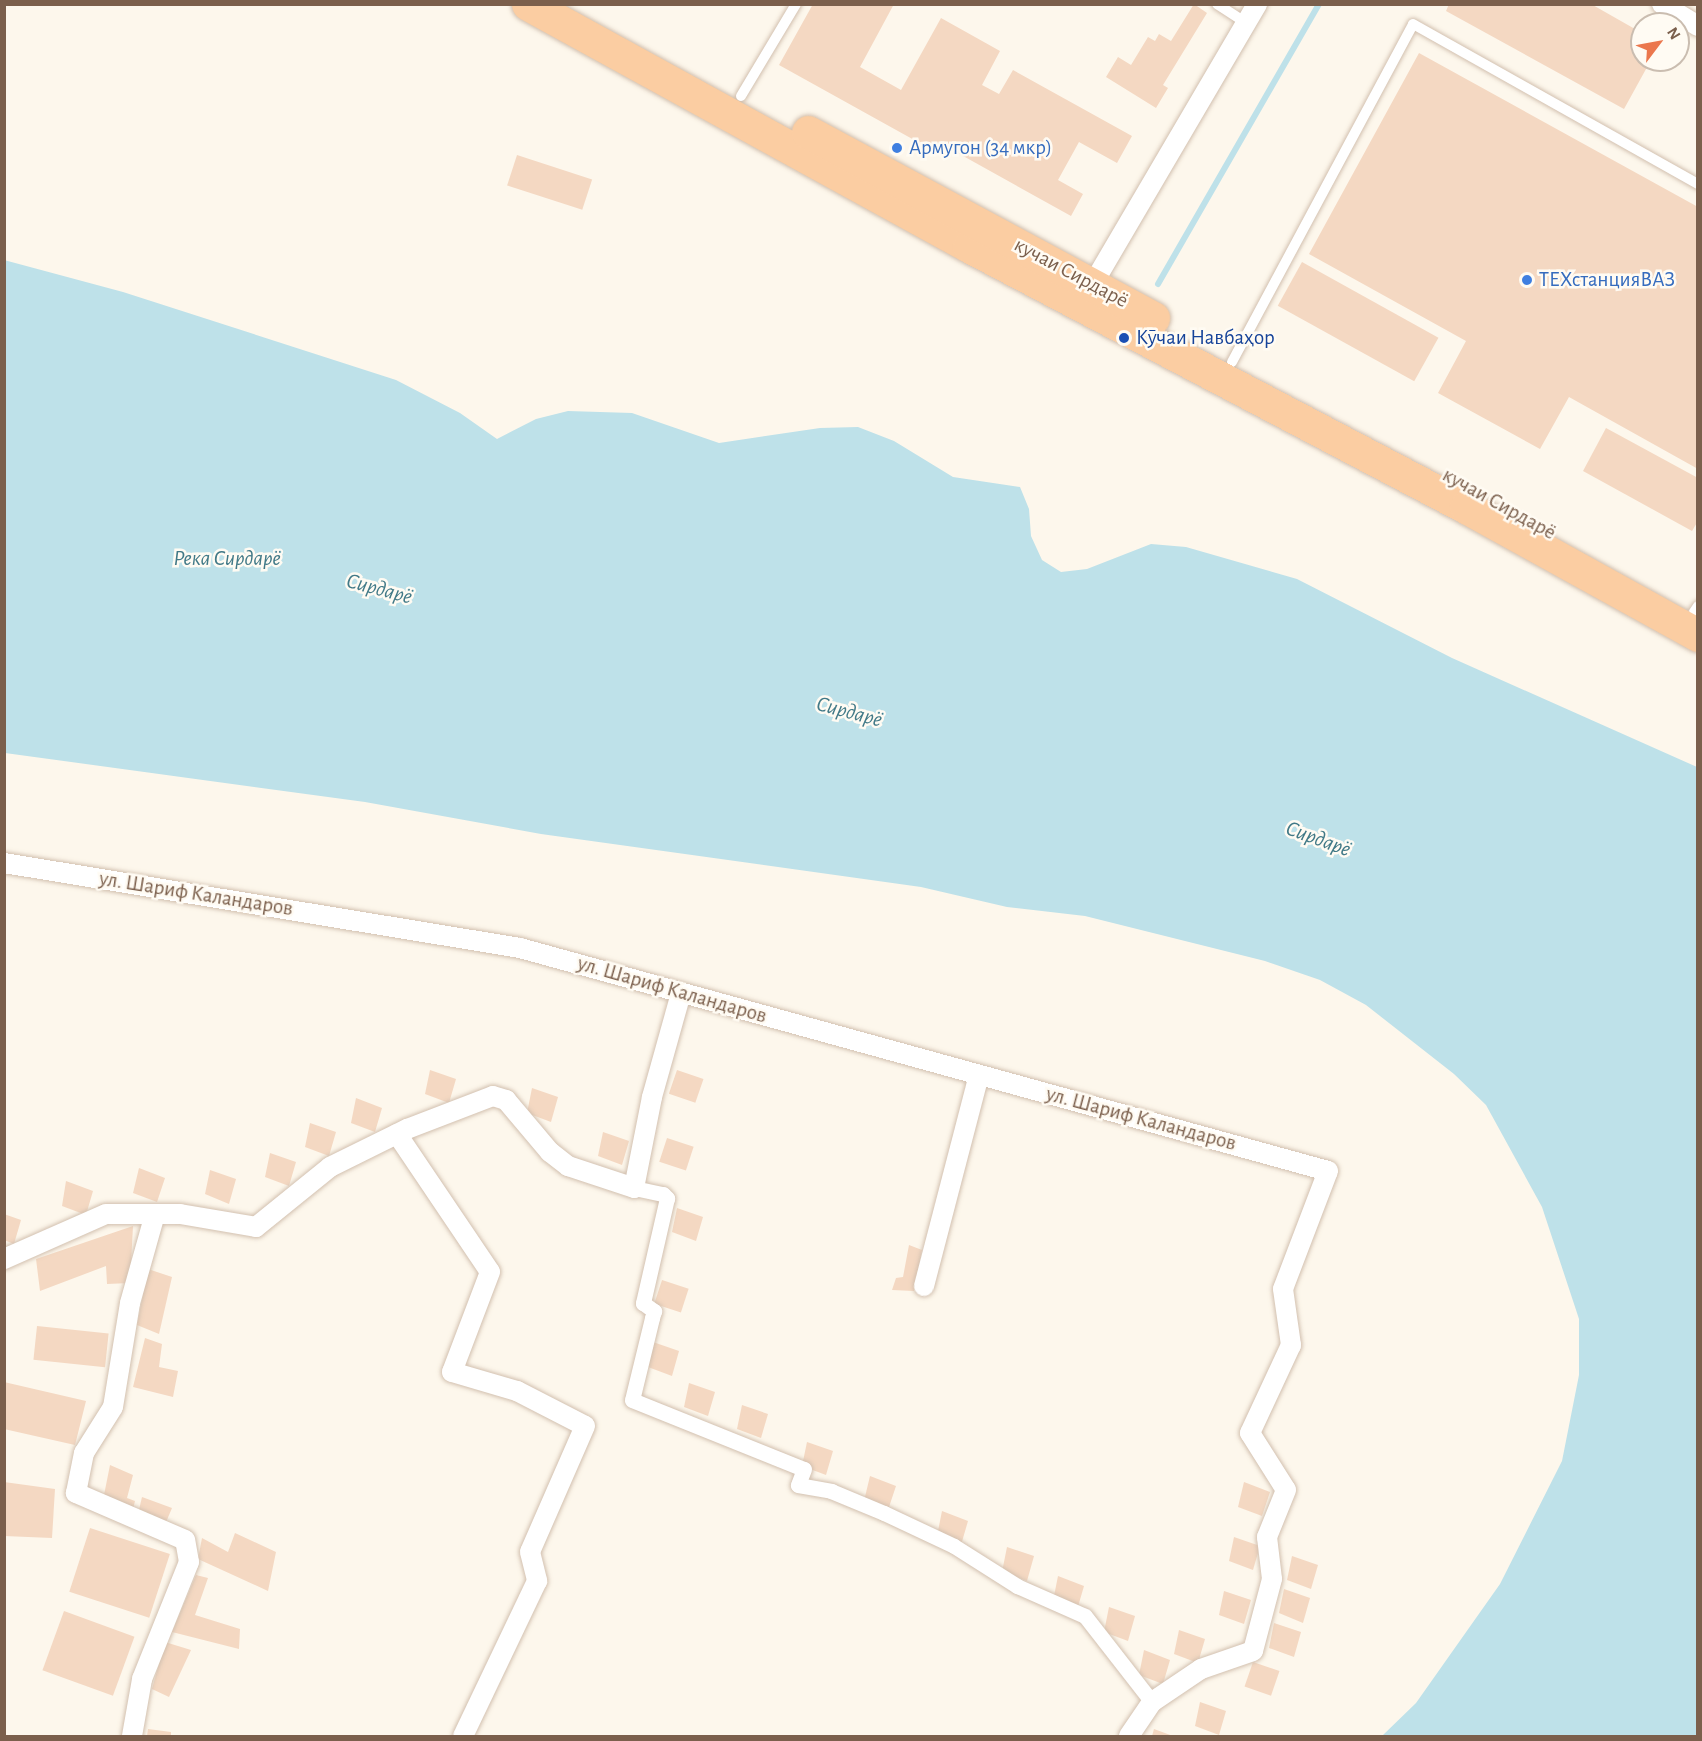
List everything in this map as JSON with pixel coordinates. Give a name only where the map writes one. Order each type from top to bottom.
[{"type":"highway","points":[[528,4],[1087,295],[1456,501],[1694,619]]},
{"type":"highway","name":"кучаи Сирдарё","points":[[569,4],[741,96],[1087,295],[1232,362],[1490,497],[1694,619]]},
{"type":"street","points":[[1087,295],[1257,4]]},
{"type":"street","points":[[1662,4],[1698,26]]},
{"type":"street","name":"ул. Шариф Каландаров","points":[[4,863],[520,948],[1328,1171],[1283,1289],[1291,1345],[1250,1433],[1286,1490],[1267,1536],[1272,1579],[1253,1651],[1201,1668],[1152,1702]]},
{"type":"street","points":[[634,1188],[652,1097],[681,993]]},
{"type":"street","points":[[924,1286],[979,1075]]},
{"type":"street","points":[[4,1259],[106,1214],[180,1214],[256,1227],[330,1167],[397,1134],[493,1096],[506,1100],[550,1152],[568,1166],[634,1188],[663,1194],[667,1198],[643,1304],[654,1311],[632,1400],[804,1469],[798,1485],[831,1491],[884,1513],[954,1546],[1017,1586],[1085,1616],[1152,1702],[1129,1737]]},
{"type":"street","points":[[397,1134],[490,1272],[452,1372],[517,1391],[585,1426],[530,1552],[537,1581],[463,1737]]},
{"type":"street","points":[[132,1737],[142,1679],[189,1562],[185,1540],[76,1493],[84,1453],[113,1407],[130,1303],[155,1214]]},
{"type":"lane","points":[[741,96],[796,4]]},
{"type":"lane","points":[[1217,4],[1246,23]]},
{"type":"lane","points":[[1232,362],[1413,24],[1698,184]]},
{"type":"water","name":"Река Сирдарё","points":[[4,260],[123,292],[396,380],[460,413],[497,439],[536,419],[568,411],[632,413],[719,443],[820,428],[858,427],[894,441],[953,477],[1020,487],[1029,509],[1031,536],[1042,560],[1061,572],[1087,569],[1151,544],[1186,547],[1297,579],[1452,658],[1697,767],[1697,1736],[1382,1736],[1416,1703],[1500,1584],[1562,1461],[1579,1375],[1579,1319],[1542,1207],[1486,1105],[1454,1074],[1366,1005],[1320,980],[1265,961],[1085,916],[1007,907],[921,887],[541,834],[365,802],[5,753]]},
{"type":"building","points":[[813,4],[894,4],[860,67],[901,90],[941,18],[1000,51],[982,85],[999,94],[1013,70],[1132,136],[1117,163],[1079,142],[1058,180],[1083,194],[1071,216],[947,147],[943,156],[779,65]]},
{"type":"building","points":[[1194,4],[1207,13],[1163,85],[1168,88],[1156,108],[1106,77],[1118,57],[1131,65],[1148,37],[1155,41],[1159,34],[1171,41]]},
{"type":"building","points":[[1449,4],[1591,4],[1630,26],[1630,72],[1644,72],[1624,109],[1446,11]]},
{"type":"building","name":"ТЕХстанцияВАЗ","points":[[1419,53],[1698,207],[1698,469],[1569,397],[1540,449],[1438,393],[1466,341],[1309,254]]},
{"type":"building","points":[[517,155],[592,179],[582,210],[507,185]]},
{"type":"building","points":[[1302,262],[1438,338],[1414,381],[1278,306]]},
{"type":"building","points":[[1606,428],[1698,478],[1698,521],[1692,531],[1583,471]]},
{"type":"building","points":[[430,1070],[456,1079],[449,1103],[425,1094]]},
{"type":"building","points":[[677,1070],[703,1079],[695,1103],[669,1094]]},
{"type":"building","points":[[532,1088],[558,1097],[551,1122],[527,1113]]},
{"type":"building","points":[[356,1098],[382,1108],[375,1132],[351,1123]]},
{"type":"building","points":[[310,1123],[336,1132],[329,1156],[305,1147]]},
{"type":"building","points":[[603,1132],[629,1141],[622,1165],[598,1156]]},
{"type":"building","points":[[667,1138],[694,1147],[686,1170],[659,1162]]},
{"type":"building","points":[[270,1153],[296,1162],[289,1186],[265,1177]]},
{"type":"building","points":[[139,1168],[165,1178],[157,1202],[133,1193]]},
{"type":"building","points":[[210,1170],[236,1179],[229,1204],[205,1194]]},
{"type":"building","points":[[66,1181],[93,1191],[86,1215],[62,1206]]},
{"type":"building","points":[[677,1208],[703,1217],[696,1241],[672,1232]]},
{"type":"building","points":[[4,1214],[21,1220],[14,1244],[4,1240]]},
{"type":"building","points":[[133,1226],[130,1283],[107,1284],[106,1266],[40,1291],[36,1259]]},
{"type":"building","points":[[909,1245],[922,1250],[914,1291],[892,1290],[896,1278],[903,1277]]},
{"type":"building","points":[[148,1269],[172,1277],[159,1334],[137,1325]]},
{"type":"building","points":[[662,1280],[689,1289],[681,1312],[654,1304]]},
{"type":"building","points":[[37,1326],[109,1334],[105,1367],[33,1360]]},
{"type":"building","points":[[145,1338],[162,1344],[159,1367],[178,1371],[173,1397],[133,1387]]},
{"type":"building","points":[[653,1342],[679,1351],[672,1376],[648,1367]]},
{"type":"building","points":[[4,1382],[86,1401],[75,1445],[4,1429]]},
{"type":"building","points":[[689,1383],[715,1392],[708,1416],[684,1407]]},
{"type":"building","points":[[742,1405],[768,1414],[761,1438],[737,1429]]},
{"type":"building","points":[[807,1442],[833,1451],[826,1475],[802,1466]]},
{"type":"building","points":[[110,1465],[133,1475],[127,1498],[135,1501],[132,1513],[103,1500]]},
{"type":"building","points":[[870,1476],[896,1486],[888,1510],[864,1501]]},
{"type":"building","points":[[4,1482],[55,1489],[52,1538],[4,1536]]},
{"type":"building","points":[[1244,1482],[1270,1492],[1262,1516],[1238,1507]]},
{"type":"building","points":[[142,1497],[172,1508],[164,1527],[138,1514]]},
{"type":"building","points":[[942,1511],[968,1521],[961,1545],[937,1536]]},
{"type":"building","points":[[90,1528],[170,1554],[149,1618],[69,1592]]},
{"type":"building","points":[[235,1533],[276,1552],[268,1591],[198,1559],[202,1538],[228,1552]]},
{"type":"building","points":[[1234,1537],[1260,1546],[1253,1570],[1229,1561]]},
{"type":"building","points":[[1007,1547],[1034,1556],[1027,1581],[1002,1572]]},
{"type":"building","points":[[1292,1556],[1318,1565],[1311,1589],[1287,1580]]},
{"type":"building","points":[[196,1575],[208,1578],[195,1615],[240,1629],[239,1649],[172,1632]]},
{"type":"building","points":[[1058,1576],[1084,1586],[1077,1610],[1053,1601]]},
{"type":"building","points":[[1284,1589],[1310,1598],[1303,1623],[1279,1613]]},
{"type":"building","points":[[1224,1591],[1251,1600],[1244,1624],[1219,1615]]},
{"type":"building","points":[[1109,1607],[1135,1616],[1128,1641],[1104,1632]]},
{"type":"building","points":[[64,1611],[134,1637],[113,1696],[42,1670]]},
{"type":"building","points":[[1274,1623],[1301,1632],[1294,1657],[1269,1648]]},
{"type":"building","points":[[1179,1630],[1205,1639],[1198,1663],[1174,1654]]},
{"type":"building","points":[[165,1642],[191,1650],[169,1697],[152,1689]]},
{"type":"building","points":[[1144,1650],[1170,1660],[1163,1684],[1139,1675]]},
{"type":"building","points":[[1253,1662],[1279,1671],[1271,1696],[1245,1687]]},
{"type":"building","points":[[1200,1702],[1226,1711],[1219,1735],[1195,1726]]},
{"type":"building","points":[[148,1729],[171,1732],[171,1736],[147,1736]]},
{"type":"building","points":[[1154,1729],[1173,1736],[1152,1736]]},
{"type":"waterway","points":[[1158,284],[1319,4]]},
{"type":"place","name":"Армугон (34 мкр)","points":[[897,148]]},
{"type":"place","name":"ТЕХстанцияВАЗ","points":[[1527,280]]},
{"type":"place","name":"Кӯчаи Навбаҳор","points":[[1124,338]]},
{"type":"water label","name":"Сирдарё","points":[[379,589]]},
{"type":"water label","name":"Сирдарё","points":[[849,712]]},
{"type":"water label","name":"Сирдарё","points":[[1318,839]]}]
